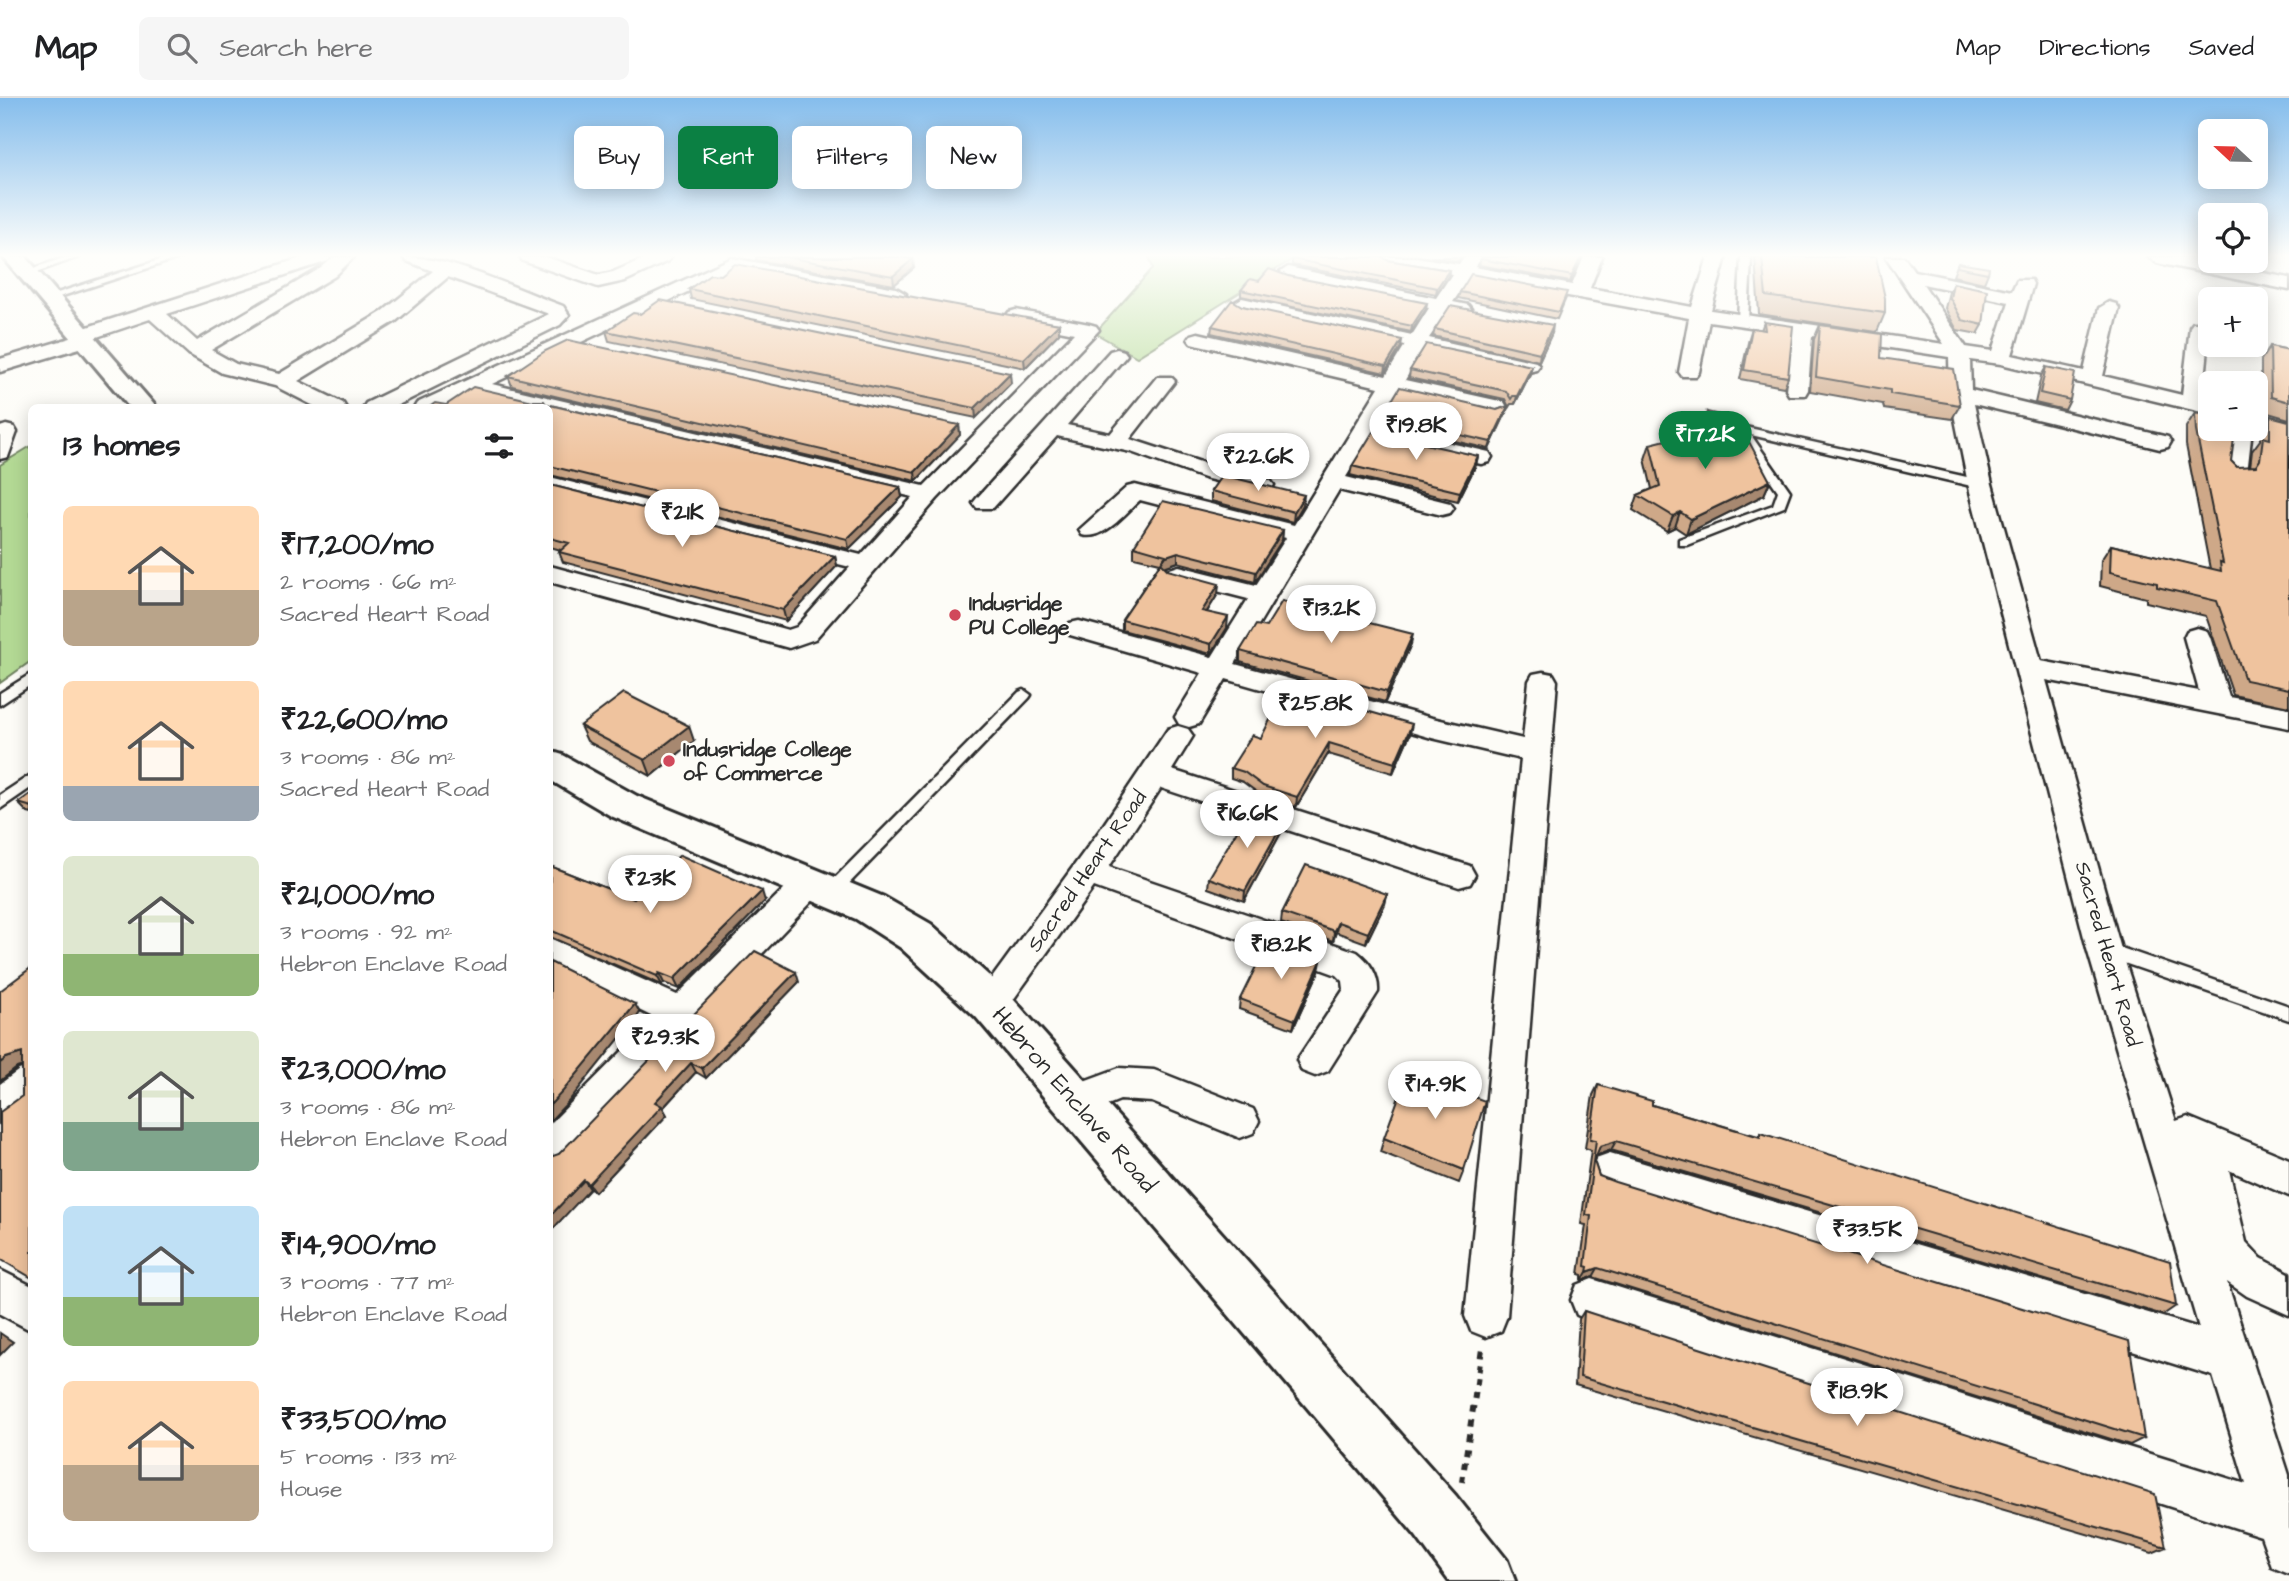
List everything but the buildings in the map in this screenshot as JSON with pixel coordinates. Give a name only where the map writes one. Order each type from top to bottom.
[{"type":"street","points":[[75,326],[141,404]]},
{"type":"street","points":[[0,366],[96,326]]},
{"type":"street","points":[[0,354],[101,326]]},
{"type":"street","points":[[169,326],[196,350],[229,369],[282,381],[327,404]]},
{"type":"street","points":[[196,350],[236,326]]},
{"type":"street","points":[[282,381],[374,326]]},
{"type":"street","points":[[382,404],[543,326]]},
{"type":"street","points":[[434,404],[601,326]]},
{"type":"street","points":[[553,575],[789,639],[798,638],[806,633],[988,431],[1085,333],[1055,326]]},
{"type":"street","points":[[1344,326],[1529,366]]},
{"type":"street","name":"Sacred Heart Road","points":[[991,1004],[1155,775],[1428,326]]},
{"type":"street","points":[[1689,372],[1698,326]]},
{"type":"street","points":[[1777,326],[2001,358],[2198,405]]},
{"type":"street","points":[[1942,326],[1959,351]]},
{"type":"street","points":[[2001,358],[2011,326]]},
{"type":"street","points":[[2092,380],[2105,326]]},
{"type":"street","points":[[1797,390],[1802,330]]},
{"type":"street","points":[[1198,340],[1496,407]]},
{"type":"street","points":[[569,341],[596,346]]},
{"type":"street","name":"Sacred Heart Road","points":[[1959,351],[1961,394],[1980,484],[2105,949],[2284,1534]]},
{"type":"street","points":[[985,503],[1117,355]]},
{"type":"street","points":[[1012,374],[1039,380]]},
{"type":"street","points":[[1116,442],[1164,381]]},
{"type":"street","points":[[472,386],[548,404]]},
{"type":"street","points":[[1961,394],[2160,442]]},
{"type":"street","points":[[553,405],[929,494]]},
{"type":"street","points":[[961,425],[988,431]]},
{"type":"street","points":[[1052,428],[1116,442],[1212,473],[1291,492],[1327,490],[1442,508]]},
{"type":"street","points":[[1363,430],[1481,457]]},
{"type":"street","points":[[2235,474],[2239,441]]},
{"type":"street","points":[[553,485],[867,564]]},
{"type":"street","points":[[1091,530],[1135,492],[1300,534]]},
{"type":"street","points":[[1177,573],[1263,595]]},
{"type":"street","points":[[1079,629],[1432,728],[1536,752]]},
{"type":"street","points":[[2197,637],[2217,704]]},
{"type":"street","points":[[2029,668],[2289,718]]},
{"type":"street","points":[[1486,1317],[1543,681]]},
{"type":"street","name":"Hebron Enclave Road","points":[[553,766],[625,806],[870,908],[916,936],[941,956],[991,1004],[1453,1538],[1486,1581]]},
{"type":"street","points":[[1155,775],[1459,874]]},
{"type":"street","points":[[1088,872],[1345,962],[1353,968],[1363,984],[1362,992],[1315,1060]]},
{"type":"street","points":[[553,1142],[682,1014],[820,887]]},
{"type":"street","points":[[553,952],[682,1014]]},
{"type":"street","points":[[0,1106],[28,1084]]},
{"type":"street","points":[[1075,1101],[1119,1084],[1154,1086],[1240,1121]]},
{"type":"street","points":[[2156,1120],[2289,1178]]},
{"type":"street","points":[[2203,1141],[2231,1257],[2246,1274],[2289,1294]]},
{"type":"street","points":[[1610,1171],[2230,1359]]},
{"type":"street","points":[[0,1292],[28,1308]]},
{"type":"street","points":[[1592,1300],[2284,1534]]},
{"type":"lane","points":[[1705,421],[1980,484]]},
{"type":"lane","points":[[1683,542],[1778,507],[1784,491],[1741,429]]},
{"type":"lane","points":[[0,700],[28,680]]},
{"type":"lane","points":[[820,887],[1024,695]]},
{"type":"lane","points":[[0,803],[28,782]]},
{"type":"lane","points":[[2105,949],[2289,1013]]},
{"type":"path","points":[[1453,1538],[1486,1317]]},
{"type":"green space","points":[[1101,326],[1186,326],[1137,357],[1095,333]]},
{"type":"green space","points":[[28,448],[28,663],[0,683],[0,465]]},
{"type":"place","name":"Indusridge PU College","points":[[955,615]]},
{"type":"place","name":"Indusridge College of Commerce","points":[[669,761]]}]
